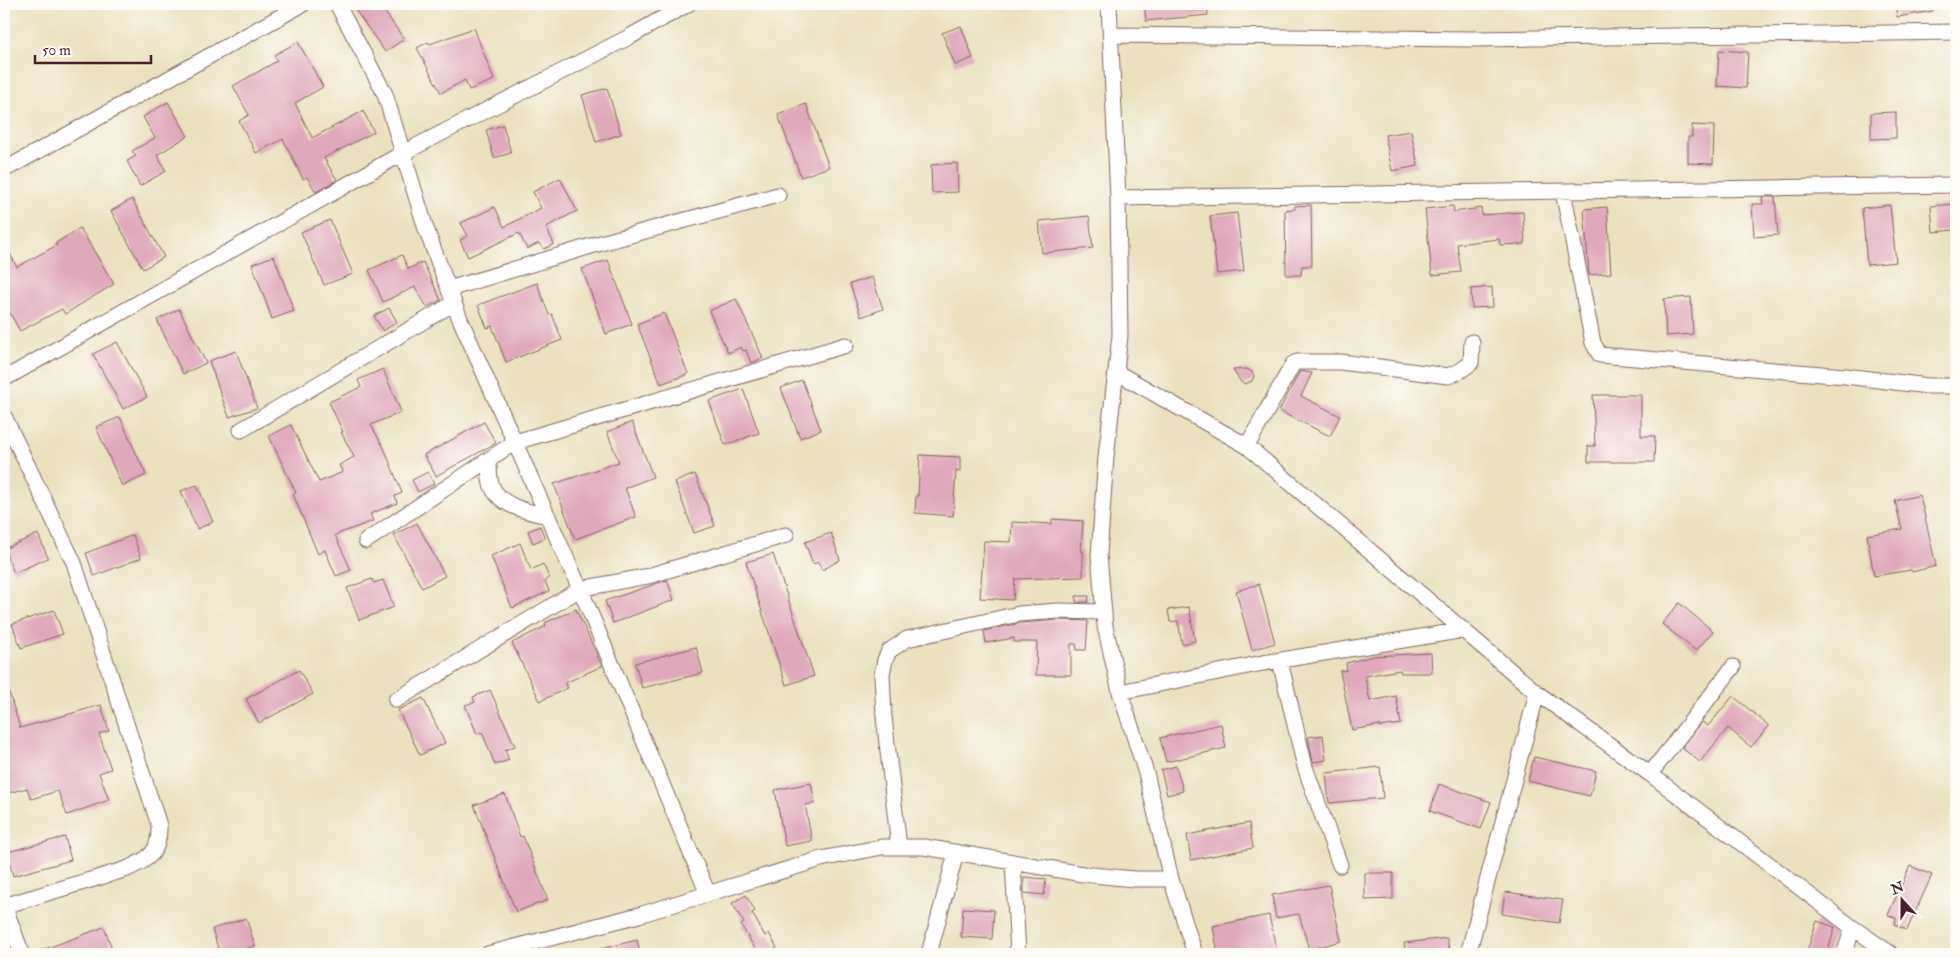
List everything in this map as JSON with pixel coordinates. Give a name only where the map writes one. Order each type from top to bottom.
[{"type":"street","points":[[4,170],[303,4]]},
{"type":"street","points":[[337,4],[385,94],[426,229],[452,296],[580,589],[708,894]]},
{"type":"street","points":[[4,379],[403,153],[631,36],[688,4]]},
{"type":"street","points":[[1109,4],[1118,198],[1120,336],[1106,457],[1099,555],[1105,626],[1120,692],[1146,773],[1171,879],[1195,954]]},
{"type":"street","points":[[1111,35],[1472,40],[1956,32]]},
{"type":"street","points":[[1118,198],[1956,185]]},
{"type":"street","points":[[1563,191],[1593,343],[1600,355],[1845,376],[1928,386],[1956,386]]},
{"type":"street","points":[[241,430],[452,296],[601,243],[778,195]]},
{"type":"street","points":[[1247,446],[1293,364],[1296,362],[1341,362],[1448,376],[1460,371],[1470,363],[1472,342]]},
{"type":"street","points":[[366,541],[515,442],[846,345]]},
{"type":"street","points":[[1116,372],[1247,446],[1537,693],[1650,774],[1852,928],[1891,954]]},
{"type":"street","points":[[4,416],[74,563],[159,825],[160,837],[156,849],[146,861],[127,869],[4,906],[22,954]]},
{"type":"street","points":[[488,460],[491,484],[499,497],[515,507],[548,516]]},
{"type":"street","points":[[396,700],[580,589],[648,576],[786,535]]},
{"type":"street","points":[[899,847],[884,717],[882,674],[885,660],[890,651],[906,639],[1019,614],[1058,611],[1104,612]]},
{"type":"street","points":[[1120,692],[1280,661],[1464,630]]},
{"type":"street","points":[[1280,661],[1305,767],[1340,865]]},
{"type":"street","points":[[1650,774],[1733,666]]},
{"type":"street","points":[[1468,954],[1537,693]]},
{"type":"street","points":[[488,954],[639,915],[821,859],[882,847],[924,848],[1083,874],[1134,879],[1171,879]]},
{"type":"street","points":[[929,954],[956,853]]},
{"type":"street","points":[[1013,863],[1018,954]]},
{"type":"street","points":[[1844,954],[1852,928]]},
{"type":"building","points":[[351,4],[379,4],[404,39],[385,52]]},
{"type":"building","points":[[1144,4],[1207,4],[1208,15],[1146,21]]},
{"type":"building","points":[[1895,4],[1933,4],[1933,11],[1897,17]]},
{"type":"building","points":[[961,26],[973,58],[955,65],[942,33]]},
{"type":"building","points":[[474,28],[494,80],[469,90],[465,80],[441,93],[417,48],[428,42],[430,44]]},
{"type":"building","points":[[298,42],[323,87],[295,103],[312,138],[363,111],[374,132],[324,158],[337,180],[316,192],[307,177],[303,179],[283,139],[256,153],[239,121],[249,115],[233,86],[277,61],[274,55]]},
{"type":"building","points":[[1719,50],[1748,52],[1746,88],[1717,86]]},
{"type":"building","points":[[607,88],[621,134],[596,142],[582,95]]},
{"type":"building","points":[[168,102],[188,136],[157,155],[166,171],[140,186],[127,161],[136,156],[132,151],[155,138],[143,117]]},
{"type":"building","points":[[806,104],[829,167],[801,177],[778,115]]},
{"type":"building","points":[[1896,112],[1896,138],[1871,139],[1871,113]]},
{"type":"building","points":[[503,125],[511,153],[494,158],[486,130]]},
{"type":"building","points":[[1692,125],[1714,126],[1713,164],[1688,163],[1688,137],[1692,137]]},
{"type":"building","points":[[1411,131],[1418,166],[1392,171],[1385,135]]},
{"type":"building","points":[[957,163],[958,192],[932,193],[931,165]]},
{"type":"building","points":[[560,178],[577,211],[546,227],[554,244],[544,249],[539,243],[527,249],[519,233],[468,257],[460,240],[468,236],[461,223],[495,207],[504,227],[541,208],[533,192]]},
{"type":"building","points":[[1762,197],[1775,197],[1778,235],[1754,237],[1752,204],[1763,204]]},
{"type":"building","points":[[132,199],[164,257],[143,269],[111,211]]},
{"type":"building","points":[[1956,204],[1956,230],[1933,232],[1931,206]]},
{"type":"building","points":[[1311,205],[1312,266],[1302,266],[1301,275],[1286,275],[1285,210],[1295,209],[1295,206]]},
{"type":"building","points":[[1890,205],[1896,262],[1867,265],[1862,208]]},
{"type":"building","points":[[1453,206],[1454,212],[1481,208],[1482,215],[1523,212],[1525,244],[1500,245],[1499,239],[1457,244],[1461,272],[1432,275],[1425,209]]},
{"type":"building","points":[[1607,207],[1611,273],[1589,275],[1584,209]]},
{"type":"building","points":[[1237,213],[1244,271],[1217,274],[1210,216]]},
{"type":"building","points":[[1089,216],[1093,248],[1042,253],[1039,221]]},
{"type":"building","points":[[330,220],[353,274],[324,285],[301,232]]},
{"type":"building","points":[[80,228],[114,284],[65,314],[62,309],[20,331],[4,303],[4,243],[17,267],[57,245],[56,243]]},
{"type":"building","points":[[402,255],[408,269],[423,262],[441,300],[427,307],[415,287],[383,302],[369,270]]},
{"type":"building","points":[[274,256],[294,311],[272,319],[252,264]]},
{"type":"building","points":[[608,260],[632,324],[606,334],[582,269]]},
{"type":"building","points":[[872,277],[883,309],[861,317],[850,284]]},
{"type":"building","points":[[537,283],[549,315],[552,314],[562,340],[506,362],[492,326],[487,328],[478,305]]},
{"type":"building","points":[[1492,287],[1493,307],[1472,308],[1471,289]]},
{"type":"building","points":[[1691,297],[1693,334],[1666,336],[1664,299]]},
{"type":"building","points":[[736,299],[763,358],[751,363],[746,350],[743,351],[741,347],[728,353],[709,311]]},
{"type":"building","points":[[389,308],[397,322],[383,331],[374,316]]},
{"type":"building","points":[[179,309],[206,363],[183,374],[157,320]]},
{"type":"building","points":[[664,313],[688,374],[661,384],[637,324]]},
{"type":"building","points":[[117,342],[147,397],[123,409],[93,354]]},
{"type":"building","points":[[236,351],[257,408],[229,417],[209,361]]},
{"type":"building","points":[[383,369],[401,412],[371,425],[384,448],[402,493],[395,496],[397,503],[370,514],[373,521],[335,535],[351,570],[336,576],[325,550],[318,554],[293,494],[296,493],[269,436],[291,425],[319,482],[343,472],[339,465],[354,457],[329,402],[361,387],[358,380]]},
{"type":"building","points":[[1247,369],[1254,376],[1252,381],[1245,384],[1241,382],[1233,370]]},
{"type":"building","points":[[1300,371],[1312,373],[1301,396],[1340,416],[1330,436],[1279,411]]},
{"type":"building","points":[[802,380],[821,430],[800,438],[781,388]]},
{"type":"building","points":[[743,389],[759,433],[725,445],[709,401]]},
{"type":"building","points":[[1593,395],[1641,395],[1641,436],[1655,436],[1654,462],[1588,462],[1588,446],[1595,446]]},
{"type":"building","points":[[120,417],[146,475],[122,486],[96,427]]},
{"type":"building","points":[[484,422],[496,443],[436,476],[424,455]]},
{"type":"building","points":[[632,422],[653,477],[625,488],[636,517],[575,539],[554,484],[619,462],[607,432]]},
{"type":"building","points":[[920,455],[960,457],[960,472],[956,471],[953,516],[915,513],[916,496],[918,496]]},
{"type":"building","points":[[428,472],[434,484],[418,492],[412,480]]},
{"type":"building","points":[[695,474],[715,526],[694,533],[675,482]]},
{"type":"building","points":[[197,485],[213,522],[197,529],[181,491]]},
{"type":"building","points":[[1920,495],[1936,566],[1912,572],[1911,570],[1874,576],[1867,535],[1902,529],[1895,501]]},
{"type":"building","points":[[1052,519],[1083,521],[1081,551],[1083,551],[1083,577],[1015,579],[1013,600],[980,598],[984,541],[1011,542],[1012,522],[1052,524]]},
{"type":"building","points":[[417,523],[445,576],[422,588],[394,535]]},
{"type":"building","points":[[540,526],[545,538],[533,543],[528,531]]},
{"type":"building","points":[[831,533],[840,560],[822,570],[818,562],[813,564],[805,542]]},
{"type":"building","points":[[38,534],[48,558],[14,573],[4,549]]},
{"type":"building","points":[[133,535],[141,558],[94,576],[86,553]]},
{"type":"building","points":[[520,543],[531,570],[543,564],[549,577],[545,581],[549,591],[512,608],[491,556]]},
{"type":"building","points":[[773,554],[814,676],[786,685],[746,562]]},
{"type":"building","points":[[372,579],[374,583],[383,580],[394,607],[359,620],[347,588]]},
{"type":"building","points":[[667,580],[674,600],[613,623],[605,601]]},
{"type":"building","points":[[1259,584],[1275,643],[1252,650],[1236,591]]},
{"type":"building","points":[[1076,596],[1089,596],[1088,602],[1076,602]]},
{"type":"building","points":[[1679,603],[1713,631],[1696,651],[1662,624]]},
{"type":"building","points":[[1189,607],[1195,641],[1182,644],[1178,621],[1170,622],[1168,610]]},
{"type":"building","points":[[576,609],[602,666],[565,683],[568,688],[540,701],[512,643],[546,626],[545,623]]},
{"type":"building","points":[[54,610],[63,634],[21,648],[12,624]]},
{"type":"building","points":[[1058,620],[1088,621],[1086,650],[1077,650],[1076,644],[1071,644],[1071,675],[1036,675],[1037,642],[1014,642],[1014,638],[986,643],[984,631],[1020,623]]},
{"type":"building","points":[[696,647],[703,673],[642,688],[635,663]]},
{"type":"building","points":[[1431,653],[1432,673],[1401,673],[1400,670],[1365,676],[1370,701],[1396,696],[1401,724],[1380,727],[1380,725],[1352,730],[1340,671],[1347,670],[1346,663],[1373,656]]},
{"type":"building","points":[[299,670],[313,694],[259,723],[246,699]]},
{"type":"building","points":[[4,686],[7,686],[20,728],[101,705],[109,731],[99,734],[111,769],[99,773],[109,800],[67,815],[58,791],[31,799],[27,788],[4,794]]},
{"type":"building","points":[[490,690],[515,746],[505,750],[509,760],[495,765],[482,732],[477,734],[465,705],[475,702],[473,697]]},
{"type":"building","points":[[1733,696],[1769,726],[1751,747],[1728,728],[1700,762],[1682,748],[1702,722],[1708,726]]},
{"type":"building","points":[[423,698],[445,743],[420,755],[398,710]]},
{"type":"building","points":[[1221,724],[1226,748],[1166,762],[1160,738]]},
{"type":"building","points":[[1323,735],[1326,760],[1313,762],[1308,737]]},
{"type":"building","points":[[1534,757],[1596,771],[1590,796],[1528,781]]},
{"type":"building","points":[[1176,766],[1183,791],[1167,795],[1161,770]]},
{"type":"building","points":[[1380,767],[1383,798],[1329,803],[1326,773]]},
{"type":"building","points":[[811,783],[815,803],[805,805],[812,841],[785,846],[775,790]]},
{"type":"building","points":[[1439,784],[1491,802],[1481,829],[1430,811]]},
{"type":"building","points":[[505,794],[520,837],[523,836],[548,900],[516,912],[474,805]]},
{"type":"building","points":[[1249,823],[1253,848],[1191,860],[1187,835]]},
{"type":"building","points":[[65,837],[71,860],[13,876],[7,852]]},
{"type":"building","points":[[1910,866],[1932,875],[1907,930],[1895,925],[1896,918],[1888,915]]},
{"type":"building","points":[[1365,873],[1393,873],[1393,899],[1365,900]]},
{"type":"building","points":[[1024,877],[1046,879],[1044,895],[1024,893]]},
{"type":"building","points":[[1329,885],[1341,941],[1309,950],[1299,914],[1276,918],[1272,895]]},
{"type":"building","points":[[1505,892],[1563,900],[1559,923],[1502,914]]},
{"type":"building","points":[[746,895],[755,911],[752,913],[765,936],[769,933],[777,948],[765,954],[758,954],[741,925],[744,923],[732,903]]},
{"type":"building","points":[[963,908],[994,910],[992,939],[961,937]]},
{"type":"building","points":[[1269,915],[1277,954],[1218,954],[1213,926]]},
{"type":"building","points":[[246,918],[255,946],[228,954],[220,954],[212,929]]},
{"type":"building","points":[[1817,921],[1835,927],[1827,954],[1806,954]]},
{"type":"building","points":[[104,927],[114,954],[34,954],[34,953]]},
{"type":"building","points":[[1447,938],[1450,954],[1406,954],[1404,943]]},
{"type":"building","points":[[637,940],[640,954],[597,954],[597,950]]}]
